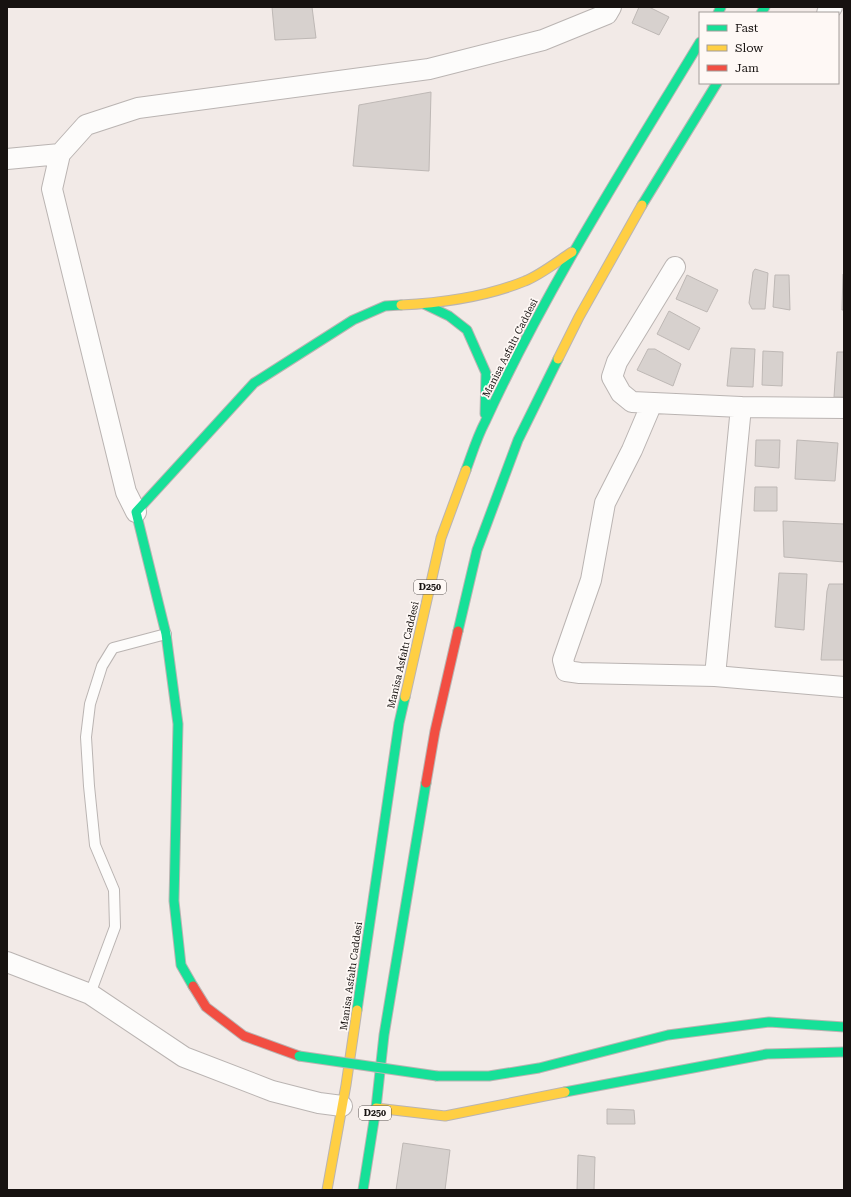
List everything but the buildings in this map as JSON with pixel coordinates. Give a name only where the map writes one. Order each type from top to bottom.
[{"type":"main road","name":"Manisa Asfaltı Caddesi","points":[[327,1190],[342,1106],[399,723],[441,538],[484,423],[525,340],[574,250],[699,44]]},
{"type":"main road","name":"D250","points":[[363,1190],[376,1108],[385,1027],[434,731],[477,550],[518,440],[579,316],[658,178],[716,84]]},
{"type":"main road","points":[[574,250],[526,281],[486,294],[424,304],[385,306],[353,320],[254,383],[136,512],[166,634],[178,724],[174,901],[181,965],[206,1007],[244,1036],[299,1056],[437,1076],[489,1076],[539,1068],[668,1035],[769,1022],[844,1027]]},
{"type":"main road","points":[[424,304],[449,316],[467,330],[486,373],[484,423]]},
{"type":"main road","points":[[376,1108],[445,1116],[767,1054],[844,1052]]},
{"type":"street","points":[[136,512],[126,492],[52,189],[60,154],[86,125],[138,108],[429,69],[543,40],[607,14],[611,7]]},
{"type":"street","points":[[7,158],[60,154]]},
{"type":"street","points":[[675,267],[617,362],[612,378],[621,393],[632,402],[741,407],[844,408]]},
{"type":"street","points":[[652,403],[632,450],[605,503],[591,580],[563,660],[566,671],[715,676],[844,686]]},
{"type":"street","points":[[715,676],[741,407]]},
{"type":"street","points":[[7,962],[90,994],[184,1056],[272,1091],[320,1103],[342,1106]]},
{"type":"lane","points":[[90,994],[115,927],[114,890],[95,845],[88,786],[86,737],[90,704],[102,666],[113,648],[166,634]]},
{"type":"traffic: fast","points":[[718,12],[721,7]]},
{"type":"traffic: fast","points":[[762,12],[765,7]]},
{"type":"traffic: fast","points":[[466,470],[482,428],[534,324],[560,276],[699,44]]},
{"type":"traffic: fast","points":[[642,205],[716,84]]},
{"type":"traffic: fast","points":[[424,304],[449,316],[467,330],[486,373],[485,414]]},
{"type":"traffic: fast","points":[[136,512],[254,383],[353,320],[385,306],[401,305]]},
{"type":"traffic: fast","points":[[458,631],[477,550],[518,440],[558,359]]},
{"type":"traffic: fast","points":[[136,512],[166,634],[178,724],[174,901],[181,965],[193,986]]},
{"type":"traffic: fast","points":[[357,1010],[399,723],[405,697]]},
{"type":"traffic: fast","points":[[363,1190],[376,1108],[384,1035],[426,783]]},
{"type":"traffic: fast","points":[[437,1076],[489,1076],[539,1068],[668,1035],[769,1022],[844,1027]]},
{"type":"traffic: fast","points":[[565,1092],[767,1054],[844,1052]]},
{"type":"traffic: fast","points":[[299,1056],[437,1076]]},
{"type":"traffic: slow","points":[[558,359],[579,317],[642,205]]},
{"type":"traffic: slow","points":[[401,305],[432,303],[464,298],[510,287],[536,276],[572,252]]},
{"type":"traffic: slow","points":[[405,697],[441,538],[466,470]]},
{"type":"traffic: slow","points":[[327,1190],[346,1085],[357,1010]]},
{"type":"traffic: slow","points":[[376,1108],[445,1116],[565,1092]]},
{"type":"traffic: jam","points":[[426,783],[435,731],[458,631]]},
{"type":"traffic: jam","points":[[193,986],[206,1007],[244,1036],[299,1056]]}]
